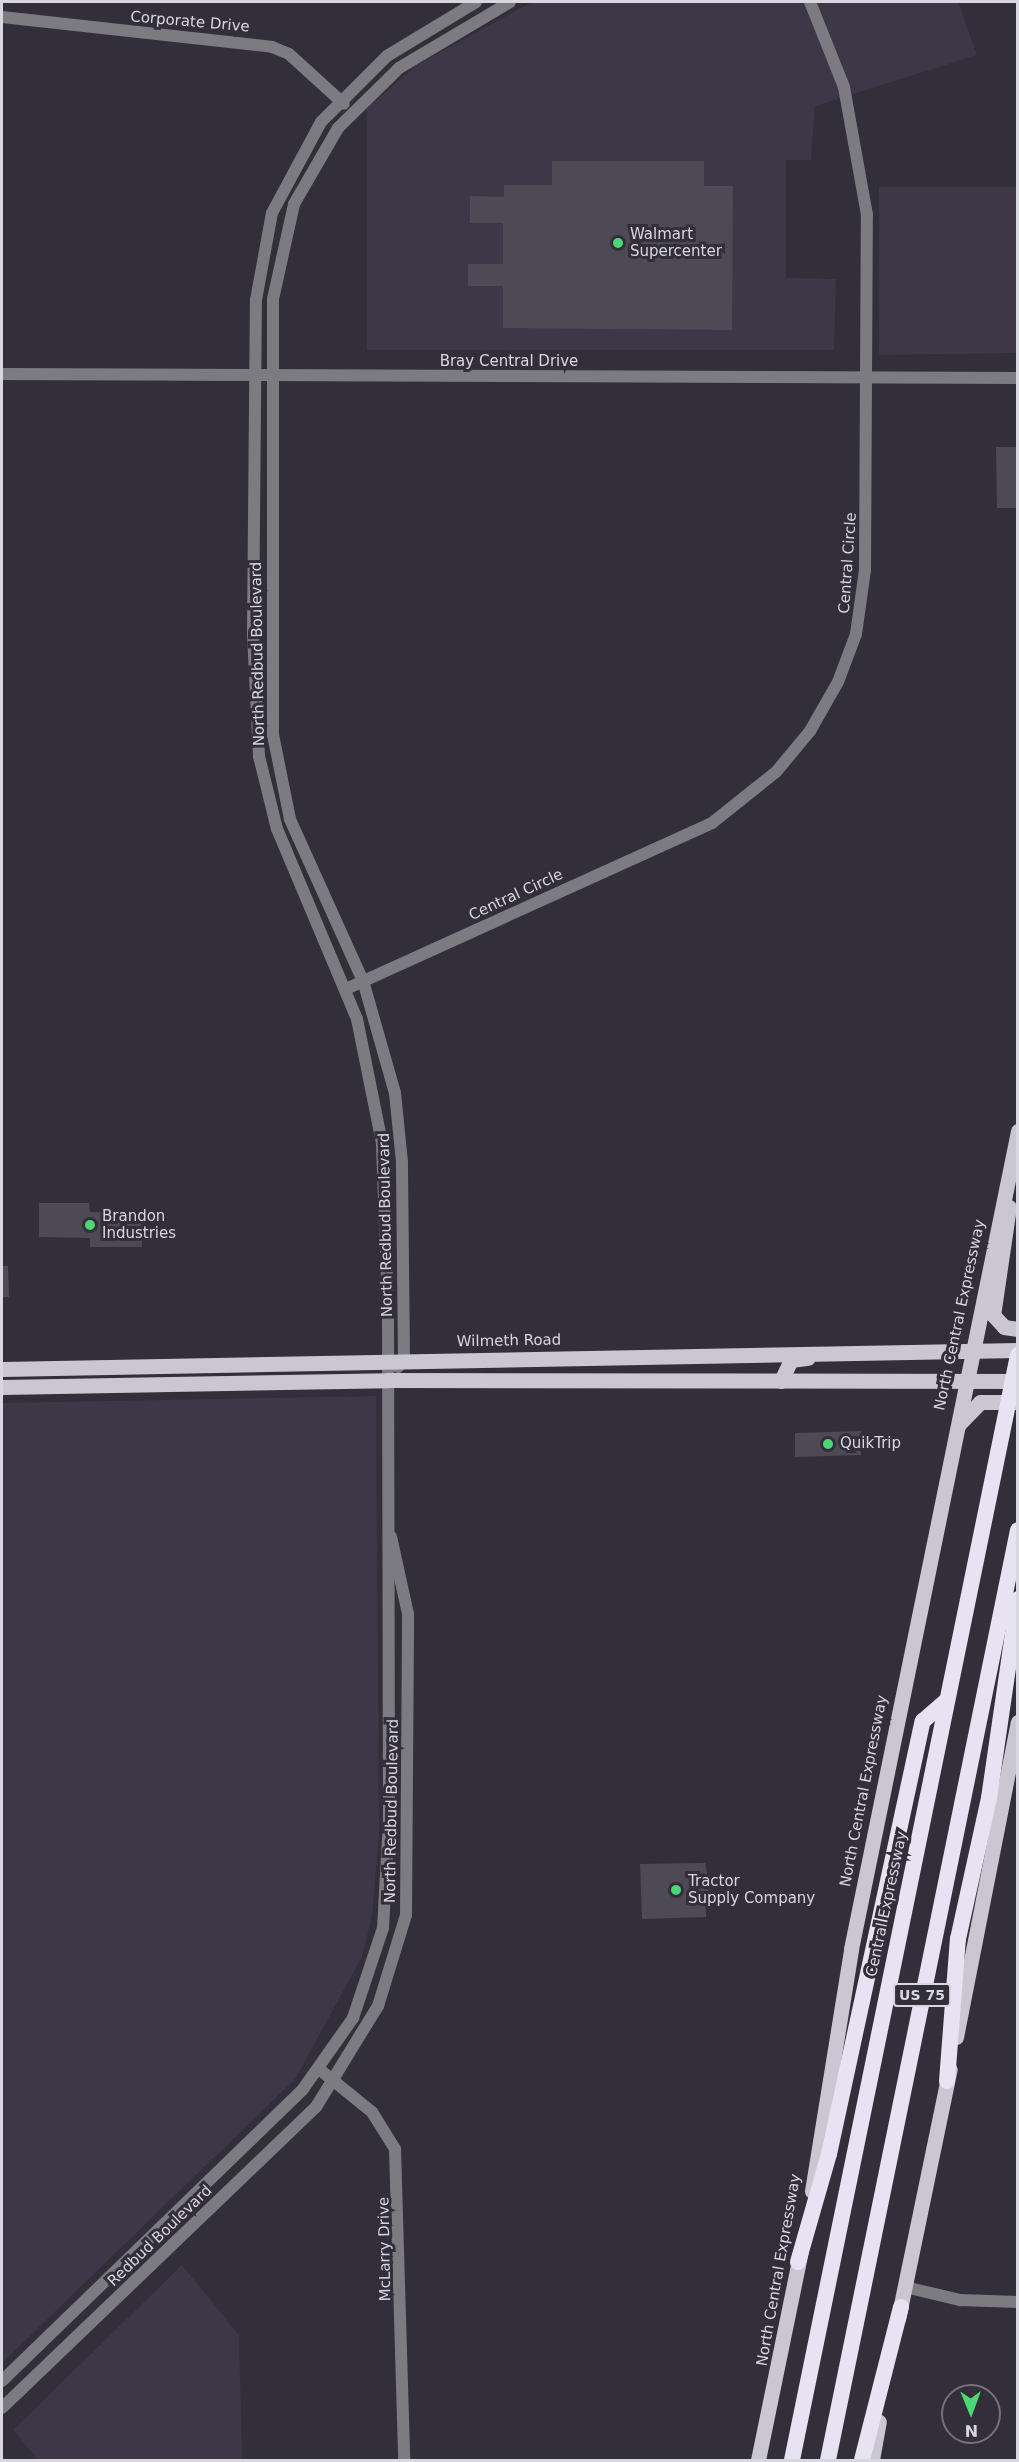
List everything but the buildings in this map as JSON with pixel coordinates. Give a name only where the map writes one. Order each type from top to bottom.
[{"type":"highway","name":"Central Expressway","points":[[792,2460],[1017,1355]]},
{"type":"highway","name":"US 75","points":[[828,2460],[1017,1530]]},
{"type":"highway","points":[[947,2081],[958,1939],[989,1798],[1017,1599]]},
{"type":"highway","points":[[798,2262],[829,2154],[923,1721],[947,1700]]},
{"type":"highway","points":[[862,2460],[901,2307]]},
{"type":"main road","name":"North Central Expressway","points":[[758,2460],[798,2262],[851,1949],[956,1429],[970,1349],[1017,1131]]},
{"type":"main road","points":[[1011,1165],[1007,1234],[993,1315],[1004,1328],[1017,1329]]},
{"type":"main road","name":"Wilmeth Road","points":[[2,1369],[970,1349],[1017,1350]]},
{"type":"main road","points":[[781,1381],[791,1360],[901,1351]]},
{"type":"main road","points":[[607,1383],[608,1357]]},
{"type":"main road","points":[[2,1387],[388,1380],[607,1383],[964,1379],[1017,1381]]},
{"type":"main road","points":[[956,1429],[968,1408],[980,1402],[1017,1402]]},
{"type":"main road","points":[[872,2460],[1017,1722]]},
{"type":"street","name":"North Redbud Boulevard","points":[[319,2069],[360,2005],[385,1911],[388,1361],[381,1125],[370,1062],[346,989],[277,829],[263,778],[256,730],[253,563],[254,377],[258,279],[269,223],[290,170],[339,99],[393,51],[476,2]]},
{"type":"street","name":"North Redbud Boulevard","points":[[404,1360],[401,1141],[390,1070],[363,981],[295,830],[279,775],[271,563],[273,299],[288,221],[317,158],[351,112],[412,59],[510,2]]},
{"type":"street","name":"Central Circle","points":[[346,989],[684,838],[751,795],[796,748],[838,682],[860,615],[868,379],[863,172],[844,85],[810,2]]},
{"type":"street","name":"Corporate Drive","points":[[2,17],[272,47],[289,54],[351,112]]},
{"type":"street","name":"Bray Central Drive","points":[[2,374],[254,377],[1017,378]]},
{"type":"street","points":[[253,563],[271,563]]},
{"type":"street","points":[[263,778],[279,775]]},
{"type":"street","points":[[388,1380],[404,1360]]},
{"type":"street","name":"North Redbud Boulevard","points":[[334,2081],[378,2006],[406,1915],[408,1614],[388,1528]]},
{"type":"street","name":"McLarry Drive","points":[[319,2069],[372,2112],[395,2149],[404,2460]]},
{"type":"street","name":"Redbud Boulevard","points":[[2,2381],[284,2109],[319,2069]]},
{"type":"street","name":"Redbud Boulevard","points":[[3,2405],[301,2123],[334,2081]]},
{"type":"street","points":[[905,2287],[960,2300],[1017,2302]]},
{"type":"shaded area","points":[[532,2],[958,2],[977,55],[815,106],[811,160],[786,160],[786,278],[836,279],[834,350],[367,350],[367,108],[419,64]]},
{"type":"shaded area","points":[[879,187],[1017,187],[1017,353],[879,355]]},
{"type":"shaded area","points":[[376,1396],[379,1835],[372,1916],[362,1957],[295,2079],[2,2363],[2,1403]]},
{"type":"shaded area","points":[[182,2265],[239,2335],[242,2460],[38,2460],[13,2430]]},
{"type":"place","name":"Walmart Supercenter","points":[[618,243]]},
{"type":"place","name":"Brandon Industries","points":[[90,1225]]},
{"type":"place","name":"QuikTrip","points":[[828,1444]]},
{"type":"place","name":"Tractor Supply Company","points":[[676,1890]]}]
